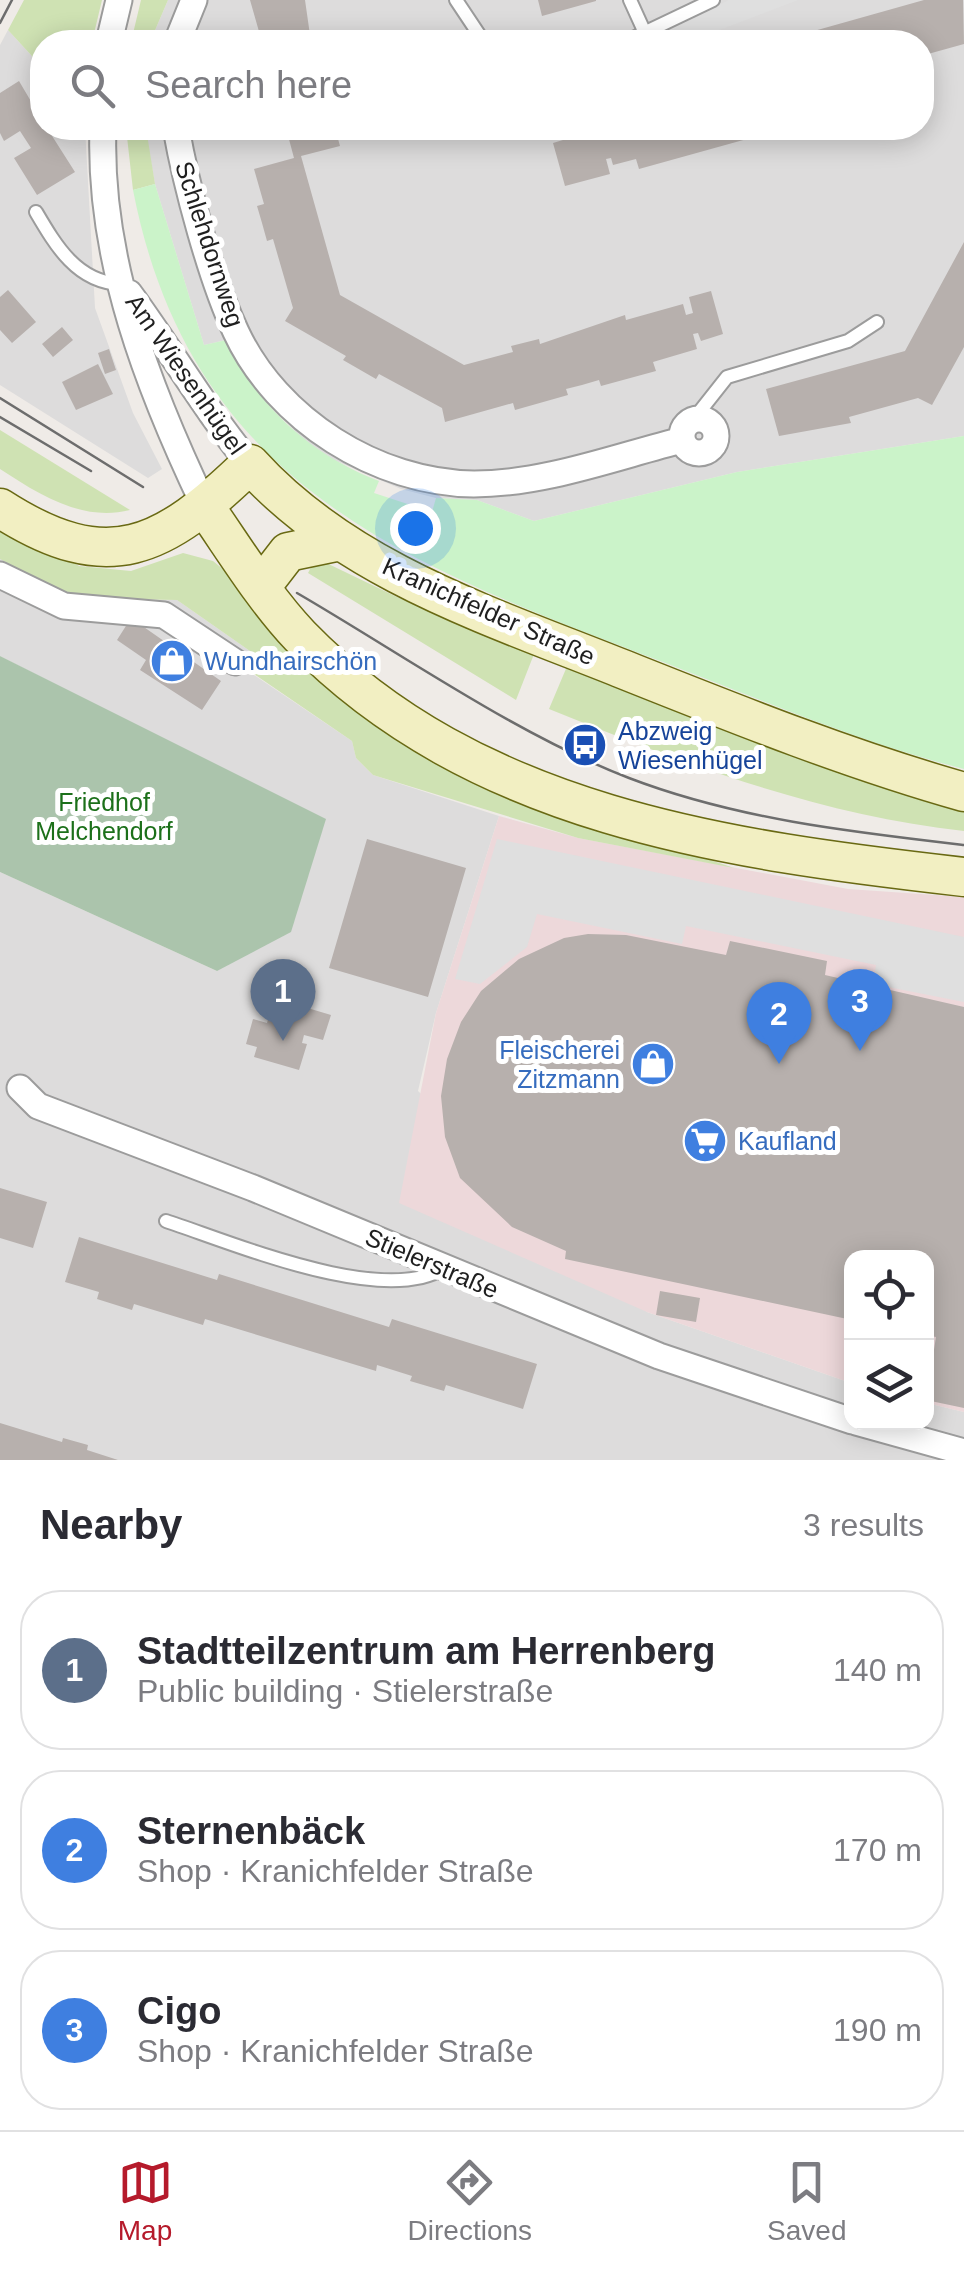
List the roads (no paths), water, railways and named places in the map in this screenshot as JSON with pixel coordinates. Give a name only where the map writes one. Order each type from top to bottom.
[{"type":"main road","points":[[0,508],[42,535],[102,549],[144,541],[205,507],[250,464]]},
{"type":"main road","name":"Kranichfelder Straße","points":[[250,464],[281,498],[386,569],[476,610],[730,712],[964,792]]},
{"type":"main road","points":[[205,507],[298,634],[390,714],[432,741],[556,798],[688,838],[803,858],[964,877]]},
{"type":"main road","points":[[261,587],[288,552],[342,540]]},
{"type":"street","points":[[112,30],[119,0]]},
{"type":"street","points":[[182,30],[194,0]]},
{"type":"street","name":"Am Wiesenhügel","points":[[104,140],[107,200],[140,359],[205,507]]},
{"type":"street","name":"Schlehdornweg","points":[[178,140],[188,186],[236,331],[278,392],[311,426],[342,446],[406,474],[438,482],[476,484],[532,478],[688,430]]},
{"type":"street","name":"Am Wiesenhügel","points":[[123,284],[174,354],[208,414],[250,464]]},
{"type":"street","points":[[0,575],[64,606],[164,615],[235,662]]},
{"type":"street","name":"Stielerstraße","points":[[20,1088],[38,1106],[111,1131],[660,1356],[844,1419]]},
{"type":"street","name":"Stielerstraße","points":[[883,1430],[964,1452]]},
{"type":"lane","points":[[456,0],[476,30]]},
{"type":"lane","points":[[630,0],[644,30]]},
{"type":"lane","points":[[651,30],[712,0]]},
{"type":"lane","points":[[36,212],[78,269],[97,283],[123,284]]},
{"type":"lane","name":"Schlehdornweg","points":[[688,430],[728,377],[848,341],[877,322]]},
{"type":"lane","points":[[166,1221],[356,1278],[406,1283],[426,1280],[444,1268]]},
{"type":"tram line","points":[[0,23],[12,0]]},
{"type":"tram line","points":[[0,398],[143,487]]},
{"type":"tram line","points":[[0,417],[91,471]]},
{"type":"tram line","points":[[297,593],[502,717],[629,778],[752,814],[964,845]]},
{"type":"place","name":"Wundhairschön","points":[[172,661]]},
{"type":"place","name":"Abzweig Wiesenhügel","points":[[585,745]]},
{"type":"place","name":"Stadtteilzentrum am Herrenberg","points":[[283,1041]]},
{"type":"place","name":"Cigo","points":[[860,1051]]},
{"type":"place","name":"Fleischerei Zitzmann","points":[[653,1064]]},
{"type":"place","name":"Sternenbäck","points":[[779,1064]]},
{"type":"place","name":"Kaufland","points":[[705,1141]]},
{"type":"park label","name":"Friedhof Melchendorf","points":[[104,816]]}]
